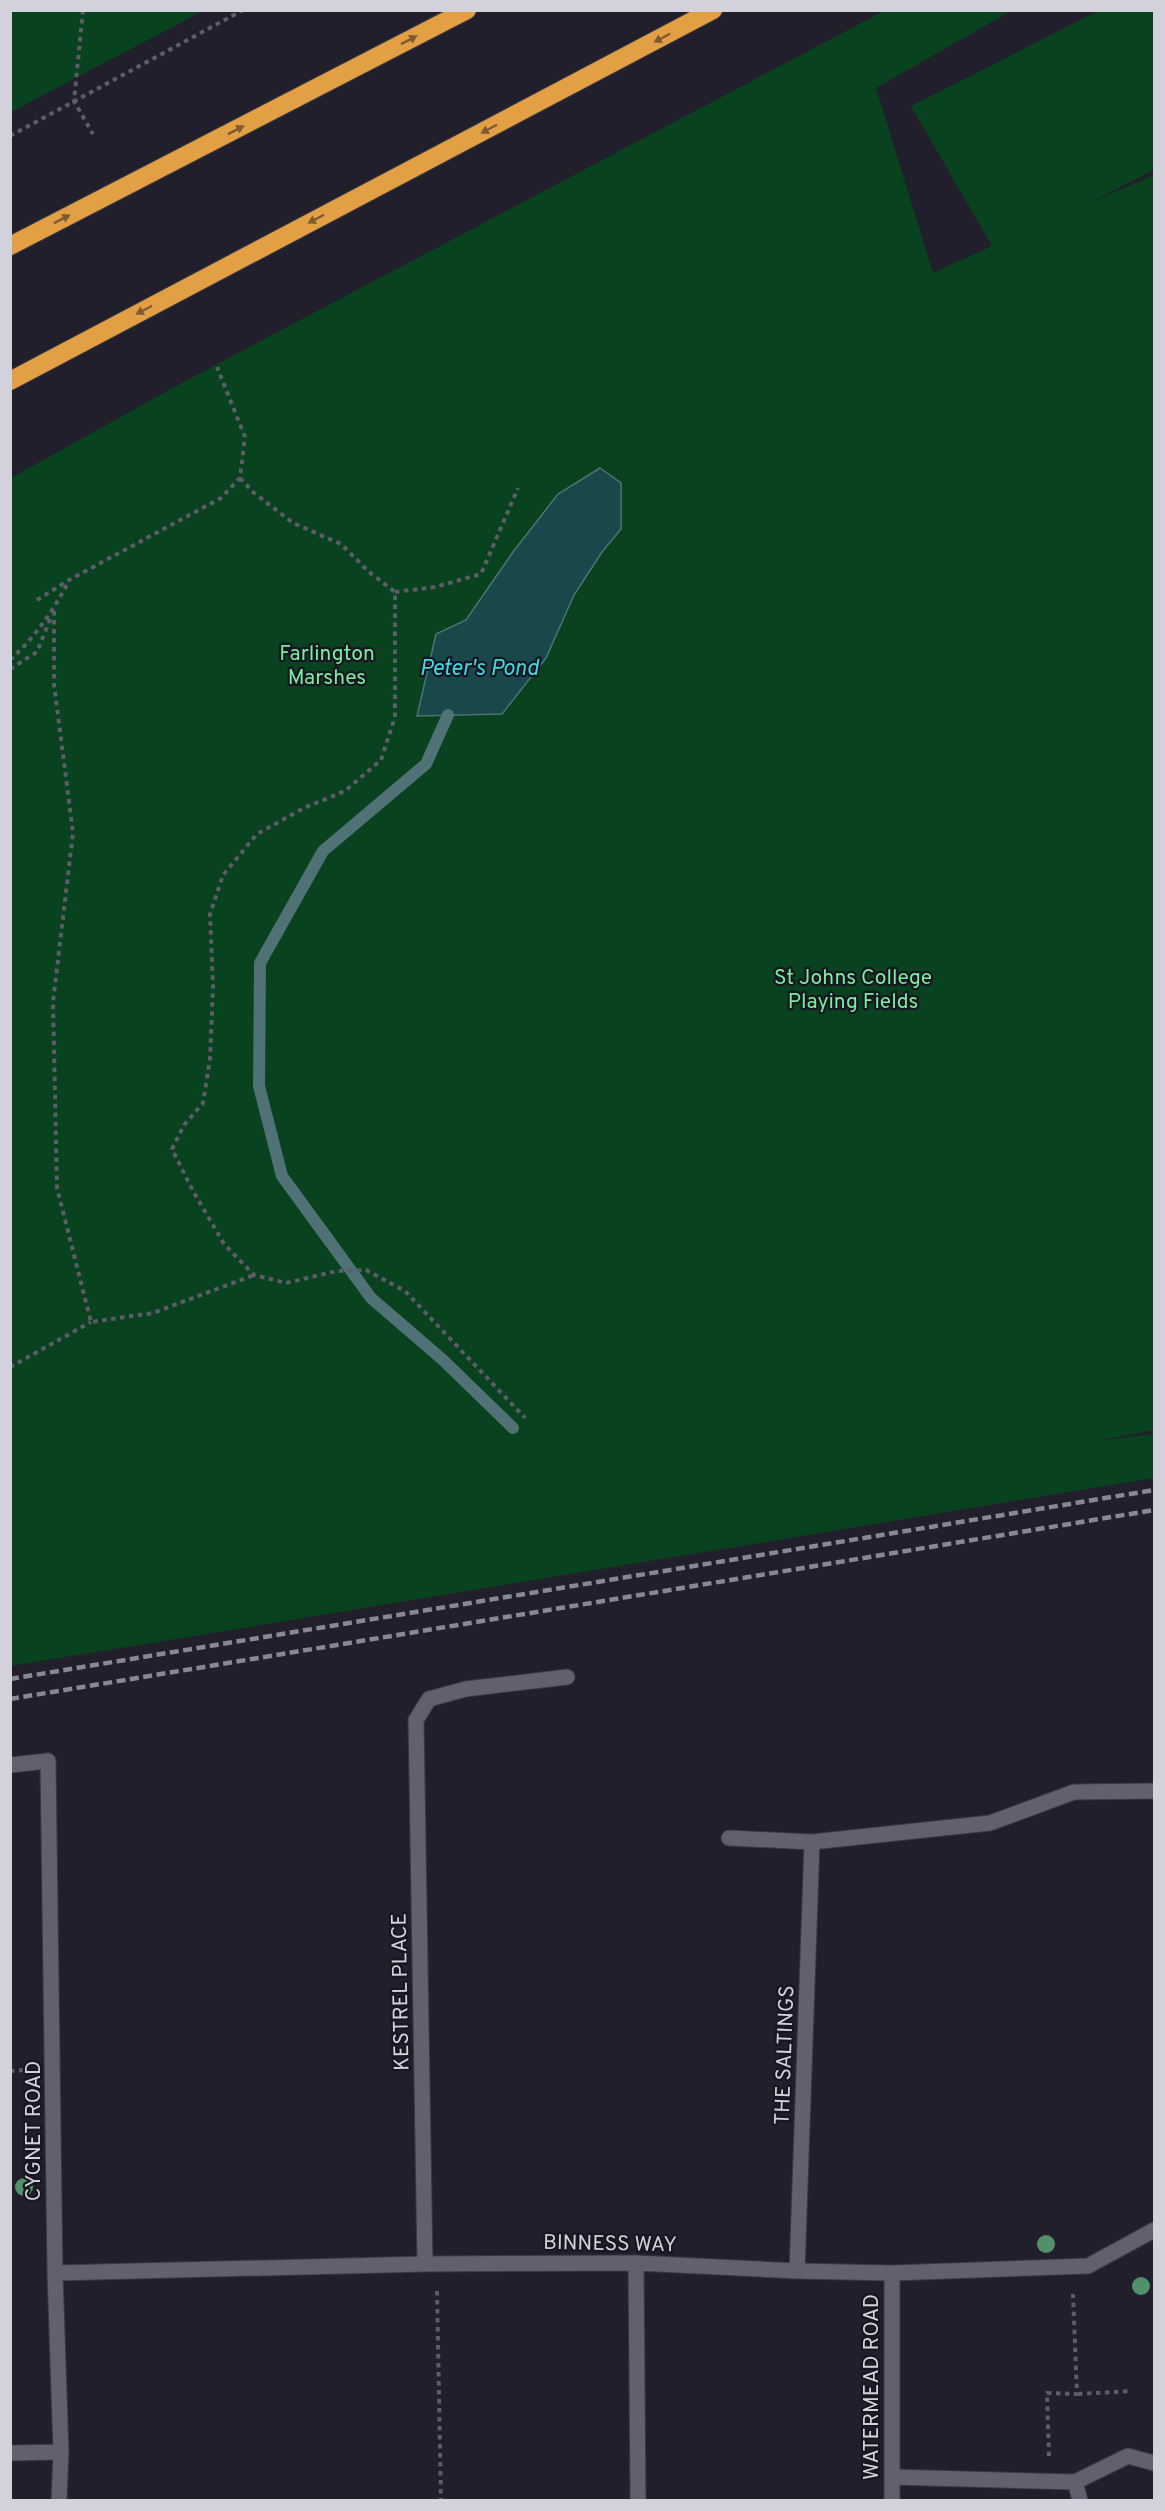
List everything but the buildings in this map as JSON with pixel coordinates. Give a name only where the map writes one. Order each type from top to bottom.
[{"type":"highway","points":[[10,246],[467,10]]},
{"type":"highway","points":[[10,381],[713,10]]},
{"type":"street","name":"KESTREL PLACE","points":[[431,2264],[416,1720],[429,1700],[466,1689],[567,1677]]},
{"type":"street","name":"CYGNET ROAD","points":[[10,1765],[48,1761],[60,2500]]},
{"type":"street","points":[[729,1838],[813,1842],[990,1822],[1074,1792],[1155,1791]]},
{"type":"street","name":"THE SALTINGS","points":[[797,2271],[813,1842]]},
{"type":"street","name":"BINNESS WAY","points":[[55,2273],[431,2264],[636,2263],[892,2273],[1088,2266],[1155,2230]]},
{"type":"street","points":[[636,2263],[638,2500]]},
{"type":"street","name":"WATERMEAD ROAD","points":[[892,2273],[892,2500]]},
{"type":"street","points":[[10,2453],[61,2452]]},
{"type":"street","points":[[892,2477],[1074,2482],[1128,2456],[1155,2463]]},
{"type":"street","points":[[1074,2482],[1080,2500]]},
{"type":"path","points":[[83,10],[75,101],[93,134]]},
{"type":"path","points":[[10,135],[243,10]]},
{"type":"path","points":[[36,600],[221,498],[240,478],[245,437],[217,367]]},
{"type":"path","points":[[240,478],[253,492],[293,523],[341,544],[369,572],[394,592],[435,587],[481,574],[518,488]]},
{"type":"path","points":[[10,669],[37,652],[69,580]]},
{"type":"path","points":[[394,592],[395,717],[381,760],[345,791],[304,808],[257,834],[223,875],[210,914],[213,987],[210,1059],[203,1103],[184,1125],[172,1149],[224,1244],[254,1275],[286,1283],[337,1271],[366,1270],[405,1291],[525,1418]]},
{"type":"path","points":[[10,660],[28,643],[54,610]]},
{"type":"path","points":[[54,610],[54,684],[73,833],[53,1002],[57,1188],[91,1322]]},
{"type":"path","points":[[10,1367],[91,1322],[153,1313],[254,1275]]},
{"type":"path","points":[[431,2264],[441,2500]]},
{"type":"path","points":[[1071,2266],[1077,2394]]},
{"type":"path","points":[[1048,2481],[1047,2393],[1131,2391]]},
{"type":"green space","points":[[11,10],[203,10],[203,11],[11,112]]},
{"type":"green space","name":"Farlington Marshes","points":[[884,11],[1011,11],[876,88],[933,273],[992,246],[911,106],[1098,11],[1154,11],[1154,170],[1088,204],[1154,175],[1154,1430],[1098,1441],[1154,1434],[1154,1478],[11,1666],[11,478],[189,379]]},
{"type":"water","name":"Peter's Pond","points":[[600,468],[621,483],[621,529],[602,552],[574,595],[546,658],[502,714],[417,716],[436,634],[466,620],[513,552],[558,494]]},
{"type":"waterway","points":[[448,715],[426,764],[323,851],[260,963],[259,1086],[282,1176],[371,1298],[443,1360],[513,1428]]},
{"type":"railway","points":[[10,1679],[1154,1490]]},
{"type":"railway","points":[[10,1699],[1154,1510]]},
{"type":"park label","name":"St Johns College Playing Fields","points":[[853,989]]}]
